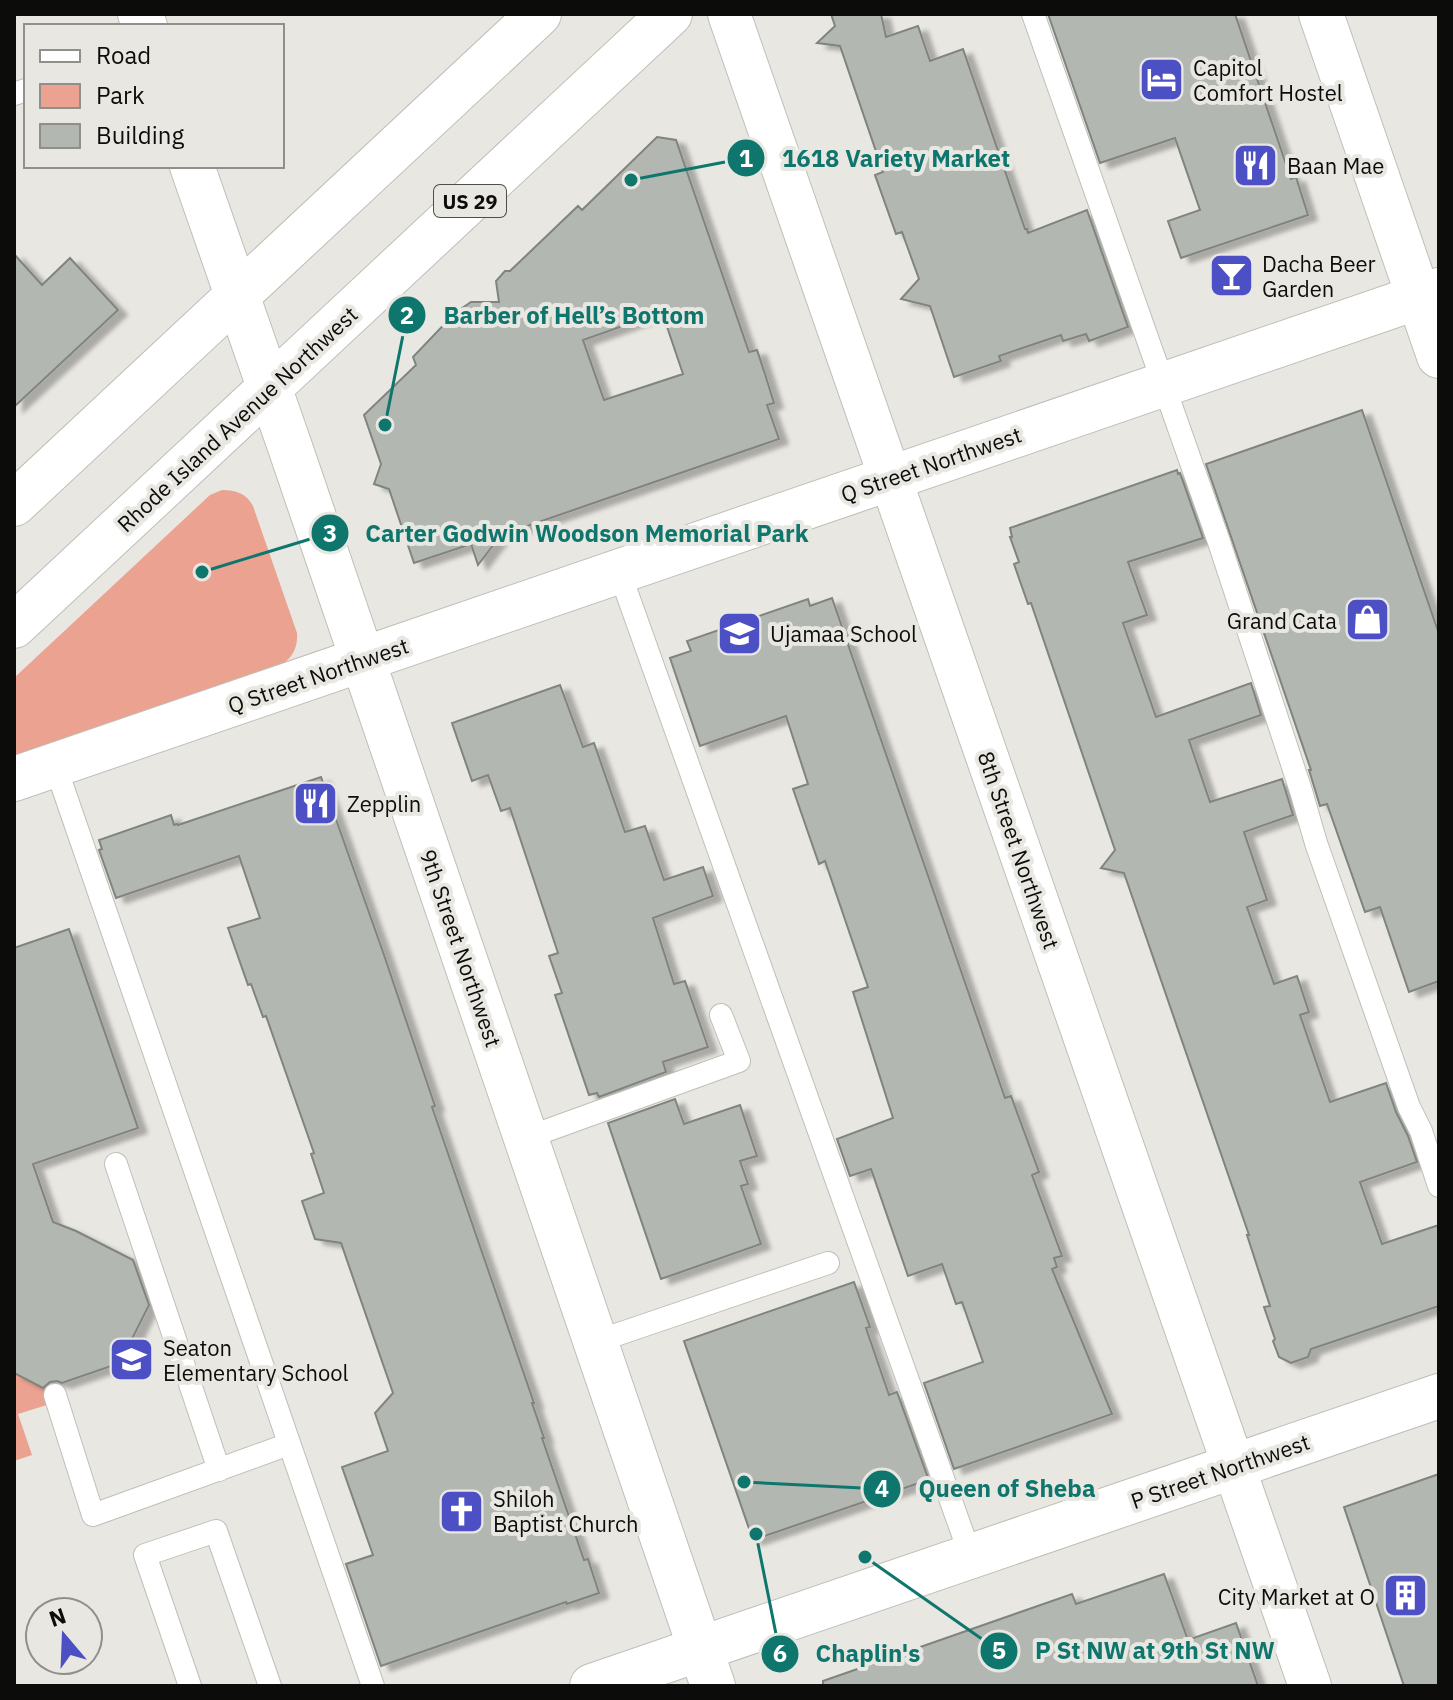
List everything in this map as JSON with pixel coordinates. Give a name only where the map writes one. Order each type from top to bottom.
[{"type":"main road","points":[[14,504],[539,14]]},
{"type":"main road","name":"Rhode Island Avenue Northwest","points":[[14,626],[670,14]]},
{"type":"main road","points":[[1321,14],[1429,293],[1439,356]]},
{"type":"main road","name":"9th Street Northwest","points":[[193,168],[706,1668]]},
{"type":"main road","name":"Q Street Northwest","points":[[14,779],[1429,293]]},
{"type":"main road","name":"P Street Northwest","points":[[592,1686],[706,1668],[971,1557],[1439,1396]]},
{"type":"street","name":"8th Street Northwest","points":[[729,14],[1310,1686]]},
{"type":"lane","points":[[1033,14],[1218,539],[1316,843],[1439,1186]]},
{"type":"lane","points":[[619,571],[971,1557]]},
{"type":"lane","points":[[55,765],[373,1686]]},
{"type":"lane","points":[[526,1138],[739,1061],[721,1015]]},
{"type":"lane","points":[[116,1164],[219,1470]]},
{"type":"lane","points":[[595,1342],[828,1263]]},
{"type":"lane","points":[[55,1395],[93,1515],[289,1444]]},
{"type":"lane","points":[[190,1686],[145,1555],[216,1531],[270,1686]]},
{"type":"green space","points":[[222,490],[240,493],[253,506],[297,633],[291,657],[279,667],[14,758],[14,678],[210,495]]},
{"type":"green space","points":[[14,1373],[46,1389],[50,1404],[18,1414],[32,1455],[14,1461]]},
{"type":"building","points":[[831,14],[881,14],[886,37],[918,26],[930,61],[963,49],[1025,229],[1028,233],[1087,210],[1128,327],[1089,341],[1086,334],[1063,341],[1061,335],[999,356],[1001,361],[954,377],[930,306],[901,299],[919,279],[902,232],[896,234],[875,175],[883,172],[840,46],[817,43],[835,26]]},
{"type":"building","points":[[1048,14],[1235,14],[1291,179],[1296,177],[1308,215],[1181,258],[1168,221],[1200,210],[1175,138],[1100,163]]},
{"type":"building","points":[[657,137],[676,140],[749,352],[757,350],[774,403],[767,405],[779,439],[501,535],[478,565],[471,544],[414,563],[389,489],[374,484],[381,464],[364,415],[416,365],[413,357],[455,313],[471,302],[499,302],[496,281],[505,271],[510,271],[578,206],[582,210]],"holes":[[[662,312],[683,374],[604,400],[583,340]]]},
{"type":"building","points":[[14,254],[42,285],[70,258],[118,310],[14,407]]},
{"type":"building","points":[[1362,410],[1439,634],[1439,981],[1409,992],[1380,907],[1365,912],[1327,804],[1320,806],[1311,770],[1206,464]]},
{"type":"building","points":[[1177,470],[1203,538],[1128,562],[1147,615],[1123,623],[1156,717],[1251,683],[1261,715],[1189,740],[1210,802],[1282,779],[1293,815],[1244,832],[1267,900],[1247,907],[1274,984],[1297,976],[1309,1012],[1300,1015],[1330,1102],[1386,1083],[1417,1162],[1360,1182],[1382,1244],[1439,1225],[1439,1306],[1311,1349],[1308,1357],[1291,1363],[1279,1357],[1273,1341],[1275,1339],[1264,1307],[1270,1306],[1249,1235],[1124,873],[1101,868],[1115,850],[1031,603],[1028,604],[1014,564],[1019,562],[1010,537],[1010,528]]},
{"type":"building","points":[[832,598],[1005,1098],[1011,1096],[1039,1172],[1032,1175],[1062,1256],[1054,1258],[1057,1267],[1052,1269],[1112,1414],[954,1469],[924,1383],[983,1362],[962,1302],[956,1304],[942,1264],[908,1276],[871,1169],[850,1176],[837,1139],[893,1118],[853,992],[868,987],[825,861],[819,864],[793,789],[808,784],[786,716],[700,746],[670,658],[691,651],[687,641],[808,599],[810,606]]},
{"type":"building","points":[[560,685],[583,747],[594,743],[625,832],[645,826],[664,880],[703,867],[713,896],[653,918],[674,984],[685,981],[708,1047],[663,1062],[666,1072],[599,1097],[597,1093],[589,1095],[555,995],[562,993],[549,956],[558,953],[510,808],[501,811],[488,775],[472,781],[452,723]]},
{"type":"building","points":[[321,777],[435,1106],[432,1107],[534,1403],[542,1438],[584,1560],[588,1559],[599,1593],[381,1666],[346,1564],[373,1555],[342,1467],[388,1451],[375,1413],[393,1393],[341,1243],[315,1239],[302,1201],[324,1193],[311,1154],[314,1153],[266,1016],[263,1017],[251,984],[248,985],[228,928],[260,918],[239,856],[116,898],[99,850],[102,849],[99,840],[171,815],[174,825],[178,825]]},
{"type":"building","points":[[69,929],[138,1128],[33,1164],[53,1222],[133,1260],[149,1305],[120,1363],[62,1383],[50,1382],[43,1388],[14,1373],[14,948]]},
{"type":"building","points":[[675,1099],[684,1124],[740,1105],[757,1156],[740,1161],[748,1184],[741,1186],[761,1244],[661,1279],[608,1123]]},
{"type":"building","points":[[854,1282],[889,1395],[897,1392],[928,1478],[753,1540],[684,1341]]},
{"type":"building","name":"City Market at O","points":[[1439,1474],[1439,1686],[1404,1686],[1344,1507]]},
{"type":"building","points":[[1164,1574],[1188,1640],[1236,1623],[1258,1686],[823,1686],[823,1681],[1072,1594],[1076,1604]]},
{"type":"place","name":"Capitol Comfort Hostel","points":[[1162,80]]},
{"type":"place","name":"Baan Mae","points":[[1256,165]]},
{"type":"place","name":"1618 Variety Market","points":[[631,180]]},
{"type":"place","name":"Dacha Beer Garden","points":[[1231,276]]},
{"type":"place","name":"Barber of Hell’s Bottom","points":[[385,425]]},
{"type":"place","name":"Carter Godwin Woodson Memorial Park","points":[[202,572]]},
{"type":"place","name":"Grand Cata","points":[[1368,620]]},
{"type":"place","name":"Ujamaa School","points":[[739,633]]},
{"type":"place","name":"Zepplin","points":[[316,803]]},
{"type":"place","name":"Seaton Elementary School","points":[[132,1360]]},
{"type":"place","name":"Queen of Sheba","points":[[744,1482]]},
{"type":"place","name":"Shiloh Baptist Church","points":[[462,1511]]},
{"type":"place","name":"Chaplin's","points":[[756,1534]]},
{"type":"place","name":"P St NW at 9th St NW","points":[[865,1557]]},
{"type":"place","name":"City Market at O","points":[[1406,1596]]}]
